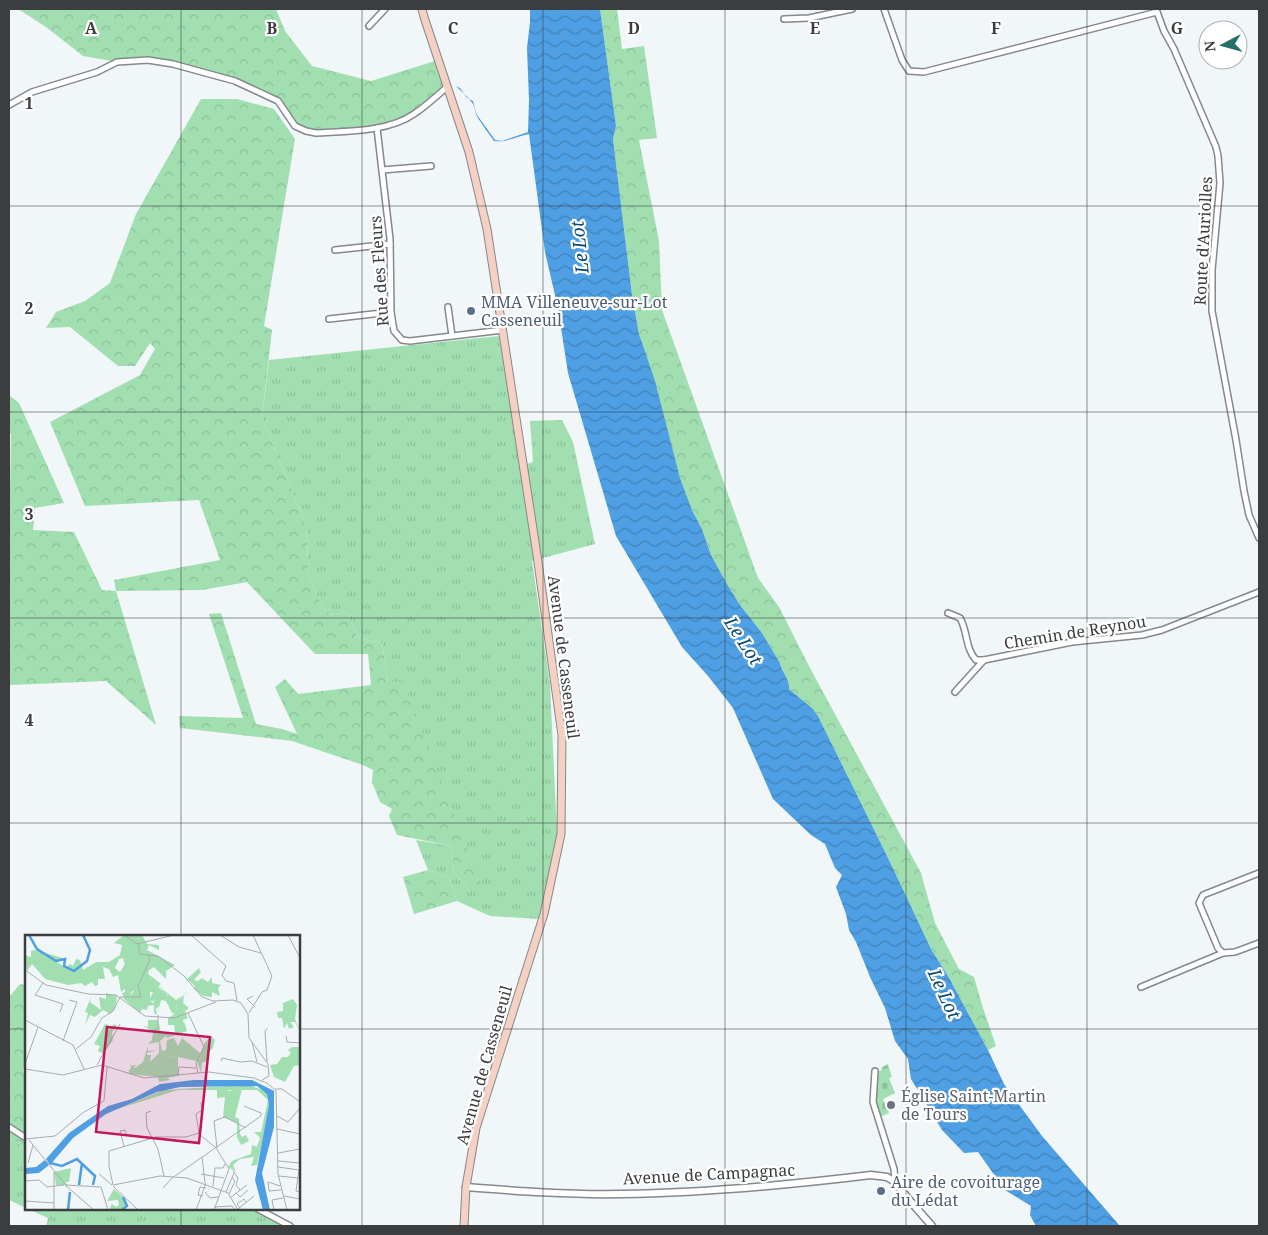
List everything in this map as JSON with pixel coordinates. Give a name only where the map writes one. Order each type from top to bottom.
[{"type":"main road","name":"Avenue de Casseneuil","points":[[422,9],[470,152],[488,230],[562,735],[561,834],[544,914],[476,1128],[466,1187],[464,1226]]},
{"type":"street","points":[[369,26],[384,9]]},
{"type":"street","points":[[784,19],[810,18],[852,9]]},
{"type":"street","points":[[884,9],[902,60],[909,71],[924,72],[1158,10]]},
{"type":"street","name":"Route d'Auriolles","points":[[1158,10],[1164,31],[1174,49],[1216,147],[1218,156],[1220,183],[1212,270],[1212,311],[1244,491],[1249,515],[1259,538]]},
{"type":"street","points":[[9,106],[32,92],[97,72],[117,62],[148,60],[173,64],[235,81],[278,101],[295,126],[316,134],[377,128],[398,122],[414,114],[448,87]]},
{"type":"street","name":"Rue des Fleurs","points":[[377,128],[390,244],[391,312],[394,331],[402,340],[410,341],[503,330]]},
{"type":"street","points":[[382,170],[431,166]]},
{"type":"street","points":[[335,250],[390,244]]},
{"type":"street","points":[[448,308],[452,336]]},
{"type":"street","points":[[329,319],[391,312]]},
{"type":"street","name":"Chemin de Reynou","points":[[948,613],[960,618],[964,625],[972,656],[976,660],[984,660],[1072,642],[1142,635],[1162,630],[1259,592]]},
{"type":"street","points":[[955,692],[984,660]]},
{"type":"street","points":[[1223,953],[1218,948],[1199,903],[1203,895],[1259,874]]},
{"type":"street","points":[[1141,987],[1223,953],[1235,952],[1259,943]]},
{"type":"street","points":[[875,1071],[873,1102],[894,1169],[895,1182],[932,1226]]},
{"type":"street","points":[[9,1127],[25,1137]]},
{"type":"street","name":"Avenue de Campagnac","points":[[466,1187],[518,1191],[620,1194],[741,1189],[871,1175],[887,1177],[895,1182]]},
{"type":"street","points":[[260,1210],[290,1226]]},
{"type":"green space","points":[[18,9],[276,9],[285,31],[312,66],[371,81],[438,60],[447,87],[414,114],[382,127],[316,133],[295,126],[278,101],[235,81],[148,60],[117,62],[83,56],[46,27]]},
{"type":"green space","points":[[600,9],[617,9],[622,49],[644,46],[657,138],[639,140],[659,241],[662,310],[758,578],[779,607],[921,873],[935,923],[959,969],[974,977],[996,1046],[988,1050],[948,976],[931,949],[818,716],[813,709],[789,689],[780,663],[762,633],[740,605],[711,555],[680,478],[639,334],[632,295],[613,139],[616,126]]},
{"type":"green space","points":[[201,99],[237,99],[274,109],[295,139],[264,326],[272,330],[262,418],[306,525],[309,576],[323,608],[331,615],[347,612],[358,638],[382,643],[388,682],[403,681],[481,883],[470,892],[454,873],[451,846],[397,835],[389,816],[392,809],[380,802],[372,782],[373,770],[292,741],[180,728],[179,716],[243,718],[209,614],[221,613],[256,724],[297,734],[275,687],[285,679],[298,694],[371,685],[368,654],[315,654],[247,582],[202,590],[116,591],[114,580],[220,560],[199,500],[85,506],[50,422],[140,375],[155,349],[150,343],[135,366],[118,366],[70,327],[46,328],[56,312],[85,301],[110,283],[136,214]]},
{"type":"green space","points":[[499,336],[520,466],[533,462],[530,421],[562,420],[573,442],[595,544],[532,561],[550,685],[557,833],[539,919],[490,916],[457,901],[449,877],[428,870],[416,840],[451,846],[454,873],[470,892],[388,682],[382,643],[358,638],[347,612],[331,615],[323,608],[309,576],[306,525],[262,418],[269,360]]},
{"type":"green space","points":[[9,395],[19,403],[64,503],[35,508],[33,530],[74,532],[102,590],[116,591],[156,725],[106,681],[9,685],[11,433],[9,434]]},
{"type":"green space","points":[[428,870],[449,877],[457,901],[414,914],[403,877]]},
{"type":"green space","points":[[20,984],[25,985],[25,1060],[23,1072],[25,1073],[25,1148],[9,1138],[10,996]]},
{"type":"green space","points":[[888,1064],[892,1077],[889,1078],[895,1093],[883,1099],[889,1113],[880,1117],[875,1101],[879,1071]]},
{"type":"green space","points":[[9,1138],[25,1148],[25,1208],[9,1200]]},
{"type":"green space","points":[[30,1210],[263,1210],[292,1226],[46,1226],[48,1218]]},
{"type":"water","name":"Le Lot","points":[[530,9],[600,9],[616,126],[613,139],[632,295],[639,334],[655,381],[680,478],[711,555],[740,605],[762,633],[780,663],[789,689],[813,709],[818,716],[931,949],[948,976],[1004,1084],[1042,1136],[1120,1226],[1036,1226],[1030,1215],[1031,1206],[1005,1190],[978,1152],[964,1153],[942,1130],[911,1079],[908,1059],[895,1041],[885,1008],[849,930],[846,914],[836,887],[842,875],[835,868],[825,844],[811,835],[773,799],[733,708],[682,647],[616,536],[568,373],[558,308],[545,252],[529,134],[502,141],[528,132],[527,48]]},
{"type":"water","points":[[469,99],[473,101],[477,115],[495,140],[502,141],[494,141],[477,116],[474,106]]},
{"type":"place","name":"MMA Villeneuve-sur-Lot Casseneuil","points":[[471,311]]},
{"type":"place","name":"Église Saint-Martin de Tours","points":[[891,1105]]},
{"type":"place","name":"Aire de covoiturage du Lédat","points":[[881,1191]]}]
